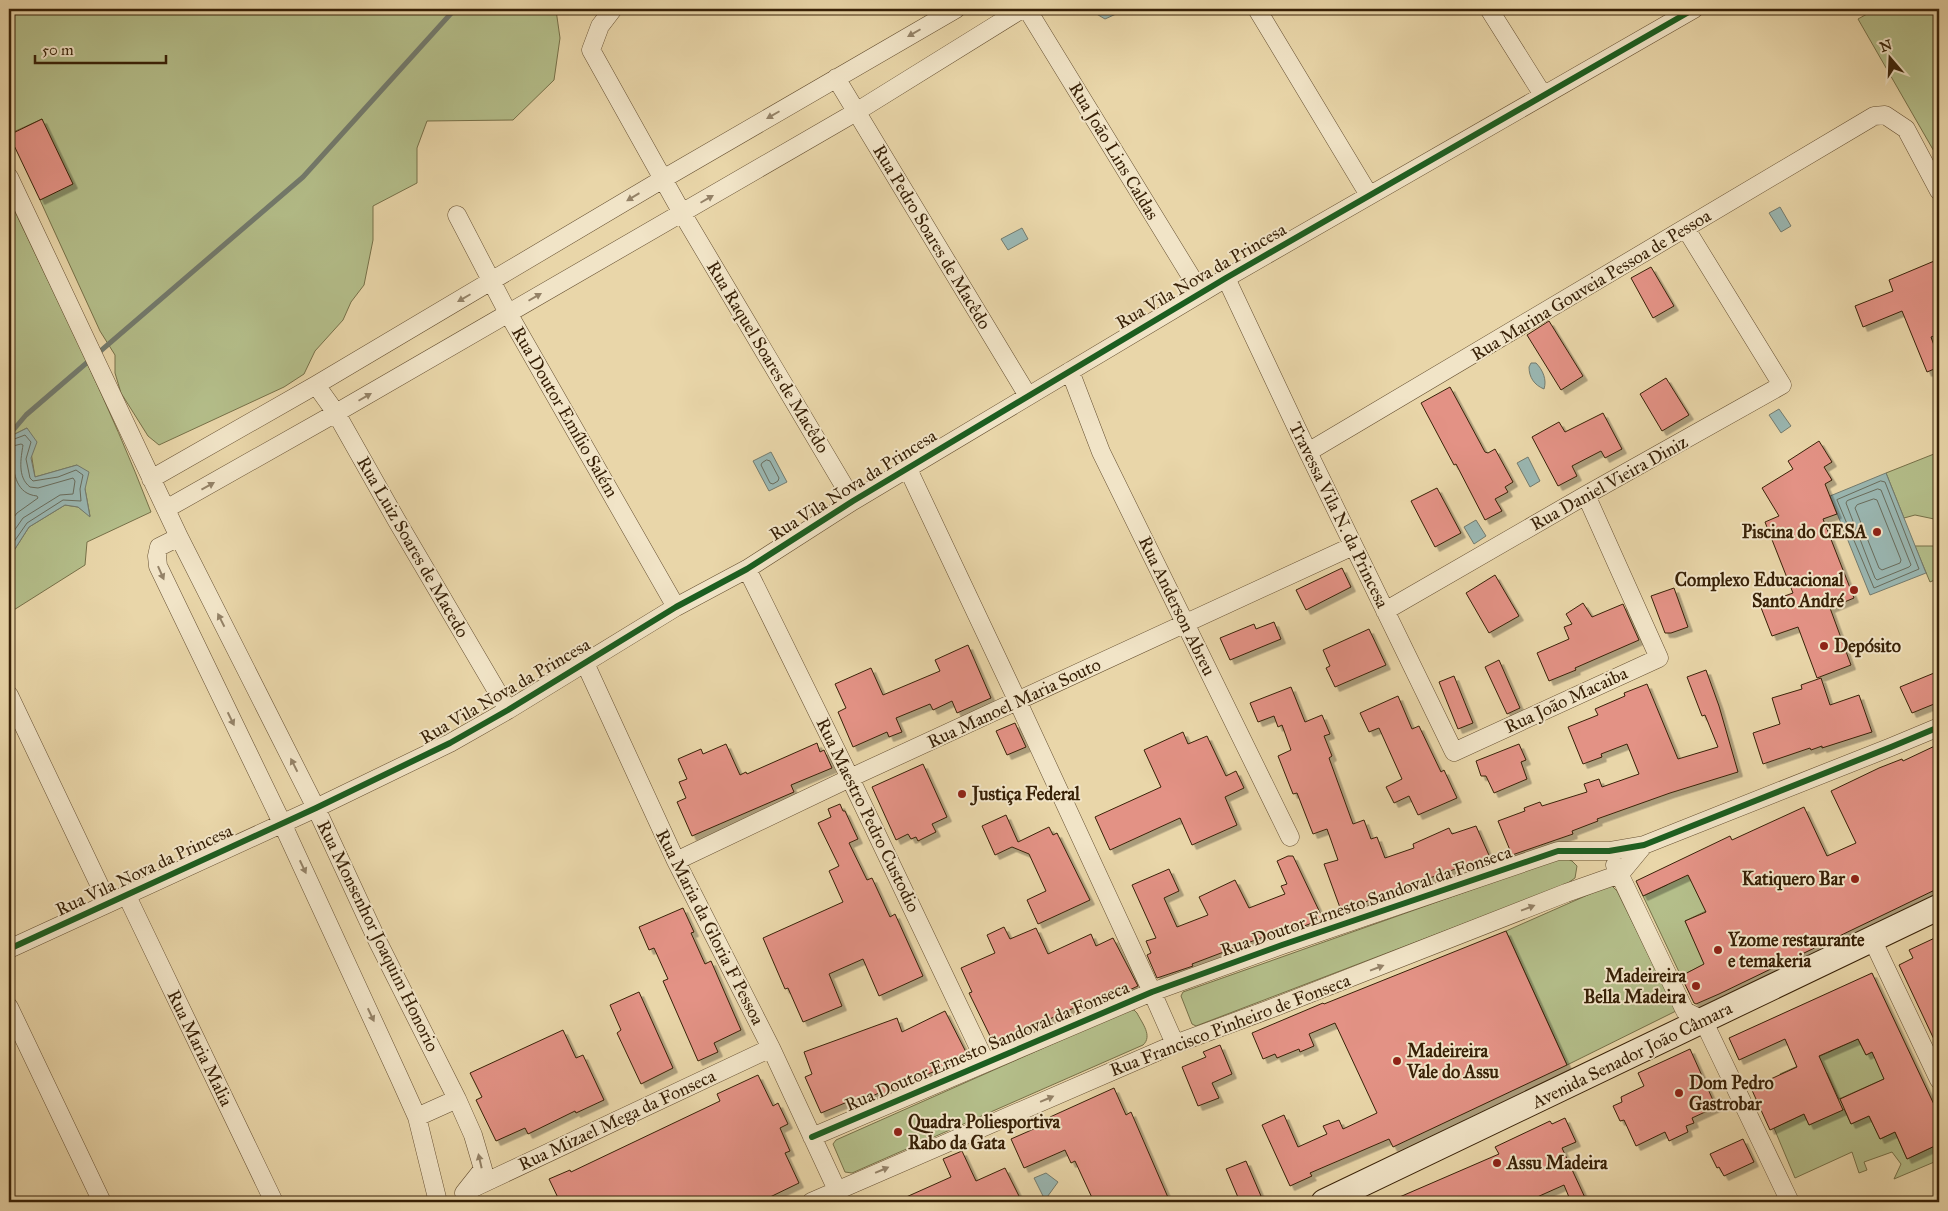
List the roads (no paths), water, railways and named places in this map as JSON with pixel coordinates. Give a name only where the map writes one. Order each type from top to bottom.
[{"type":"main road","name":"Avenida Senador João Câmara","points":[[1324,1202],[1939,907]]},
{"type":"street","name":"Rua Raquel Soares de Macêdo","points":[[613,9],[600,26],[591,50],[682,213],[853,501]]},
{"type":"street","points":[[151,479],[316,385],[663,179],[956,9]]},
{"type":"street","points":[[166,510],[856,112],[1022,9]]},
{"type":"street","name":"Rua João Lins Caldas","points":[[1027,9],[1200,293]]},
{"type":"street","points":[[1257,9],[1370,195]]},
{"type":"street","points":[[1490,9],[1543,95]]},
{"type":"street","name":"Rua Vila Nova da Princesa","points":[[9,949],[316,808],[450,743],[585,664],[676,607],[747,569],[853,501],[1200,293],[1694,9]]},
{"type":"street","name":"Rua Pedro Soares de Macêdo","points":[[836,78],[1028,396]]},
{"type":"street","name":"Rua Marina Gouveia Pessoa de Pessoa","points":[[1308,452],[1874,116],[1885,115],[1906,129],[1939,191]]},
{"type":"street","name":"Rua Monsenhor Joaquim Honorio","points":[[9,177],[179,537],[316,808],[378,942],[458,1099],[473,1135],[483,1169],[466,1197]]},
{"type":"street","name":"Rua Doutor Emílio Salém","points":[[456,215],[508,313],[676,607]]},
{"type":"street","name":"Rua Daniel Vieira Diniz","points":[[1385,612],[1586,495],[1782,385],[1686,228]]},
{"type":"street","name":"Travessa Vila N. da Princesa","points":[[1226,278],[1353,546],[1454,752]]},
{"type":"street","name":"Rua Anderson Abreu","points":[[1070,371],[1102,452],[1290,837]]},
{"type":"street","name":"Rua Luiz Soares de Macedo","points":[[316,385],[336,413],[508,710]]},
{"type":"street","points":[[908,468],[1175,1044]]},
{"type":"street","name":"Rua João Macaiba","points":[[1454,752],[1659,658],[1586,495]]},
{"type":"street","points":[[179,537],[159,547],[157,556],[158,566],[282,823],[417,1117],[438,1202]]},
{"type":"street","name":"Rua Manoel Maria Souto","points":[[676,861],[850,778],[1353,546]]},
{"type":"street","name":"Rua Maestro Pedro Custodio","points":[[747,569],[850,778],[986,1063]]},
{"type":"street","name":"Rua Maria da Gloria F Pessoa","points":[[585,664],[676,861],[771,1048],[837,1190]]},
{"type":"street","points":[[9,695],[108,903]]},
{"type":"street","name":"Rua Doutor Ernesto Sandoval da Fonseca","points":[[812,1137],[1152,992],[1291,942],[1558,851],[1609,850],[1644,845],[1891,748],[1939,727]]},
{"type":"street","points":[[1620,874],[1644,845]]},
{"type":"street","points":[[1609,850],[1685,1011],[1703,1020],[1790,1202]]},
{"type":"street","name":"Rua Francisco Pinheiro de Fonseca","points":[[811,1202],[1175,1044],[1270,1010],[1566,893],[1620,874]]},
{"type":"street","name":"Rua Maria Malia","points":[[126,894],[274,1202]]},
{"type":"street","points":[[1872,939],[1939,1080]]},
{"type":"street","points":[[9,1007],[102,1202]]},
{"type":"street","name":"Rua Mizael Mega da Fonseca","points":[[466,1197],[771,1048]]},
{"type":"street","points":[[417,1117],[458,1099]]},
{"type":"water","points":[[1088,9],[1114,9],[1116,14],[1105,19]]},
{"type":"water","points":[[1780,207],[1791,226],[1781,232],[1769,213]]},
{"type":"water","points":[[1022,228],[1028,239],[1008,250],[1001,239]]},
{"type":"water","points":[[1531,363],[1536,363],[1541,369],[1545,379],[1544,389],[1537,385],[1531,377],[1529,367]]},
{"type":"water","points":[[1779,409],[1791,426],[1781,433],[1769,415]]},
{"type":"water","points":[[27,428],[37,442],[31,458],[35,477],[77,465],[89,472],[85,489],[90,517],[78,507],[65,505],[29,527],[13,552],[9,555],[9,437]]},
{"type":"water","points":[[771,452],[787,482],[769,491],[753,461]]},
{"type":"water","points":[[1528,457],[1540,481],[1530,487],[1517,463]]},
{"type":"water","name":"Piscina do CESA","points":[[1886,473],[1926,573],[1870,595],[1830,496]]},
{"type":"water","points":[[1476,520],[1486,536],[1474,544],[1464,527]]},
{"type":"water","points":[[1046,1173],[1058,1182],[1045,1200],[1034,1178]]},
{"type":"waterway","points":[[9,435],[26,415],[303,177],[455,9]]},
{"type":"place","name":"Piscina do CESA","points":[[1877,532]]},
{"type":"place","name":"Complexo Educacional Santo André","points":[[1854,590]]},
{"type":"place","name":"Depósito","points":[[1824,646]]},
{"type":"place","name":"Justiça Federal","points":[[962,794]]},
{"type":"place","name":"Katiquero Bar","points":[[1855,879]]},
{"type":"place","name":"Yzome restaurante e temakeria","points":[[1718,950]]},
{"type":"place","name":"Madeireira Bella Madeira","points":[[1696,986]]},
{"type":"place","name":"Madeireira Vale do Assu","points":[[1397,1061]]},
{"type":"place","name":"Dom Pedro Gastrobar","points":[[1679,1093]]},
{"type":"place","name":"Quadra Poliesportiva Rabo da Gata","points":[[898,1132]]},
{"type":"place","name":"Assu Madeira","points":[[1497,1163]]}]
